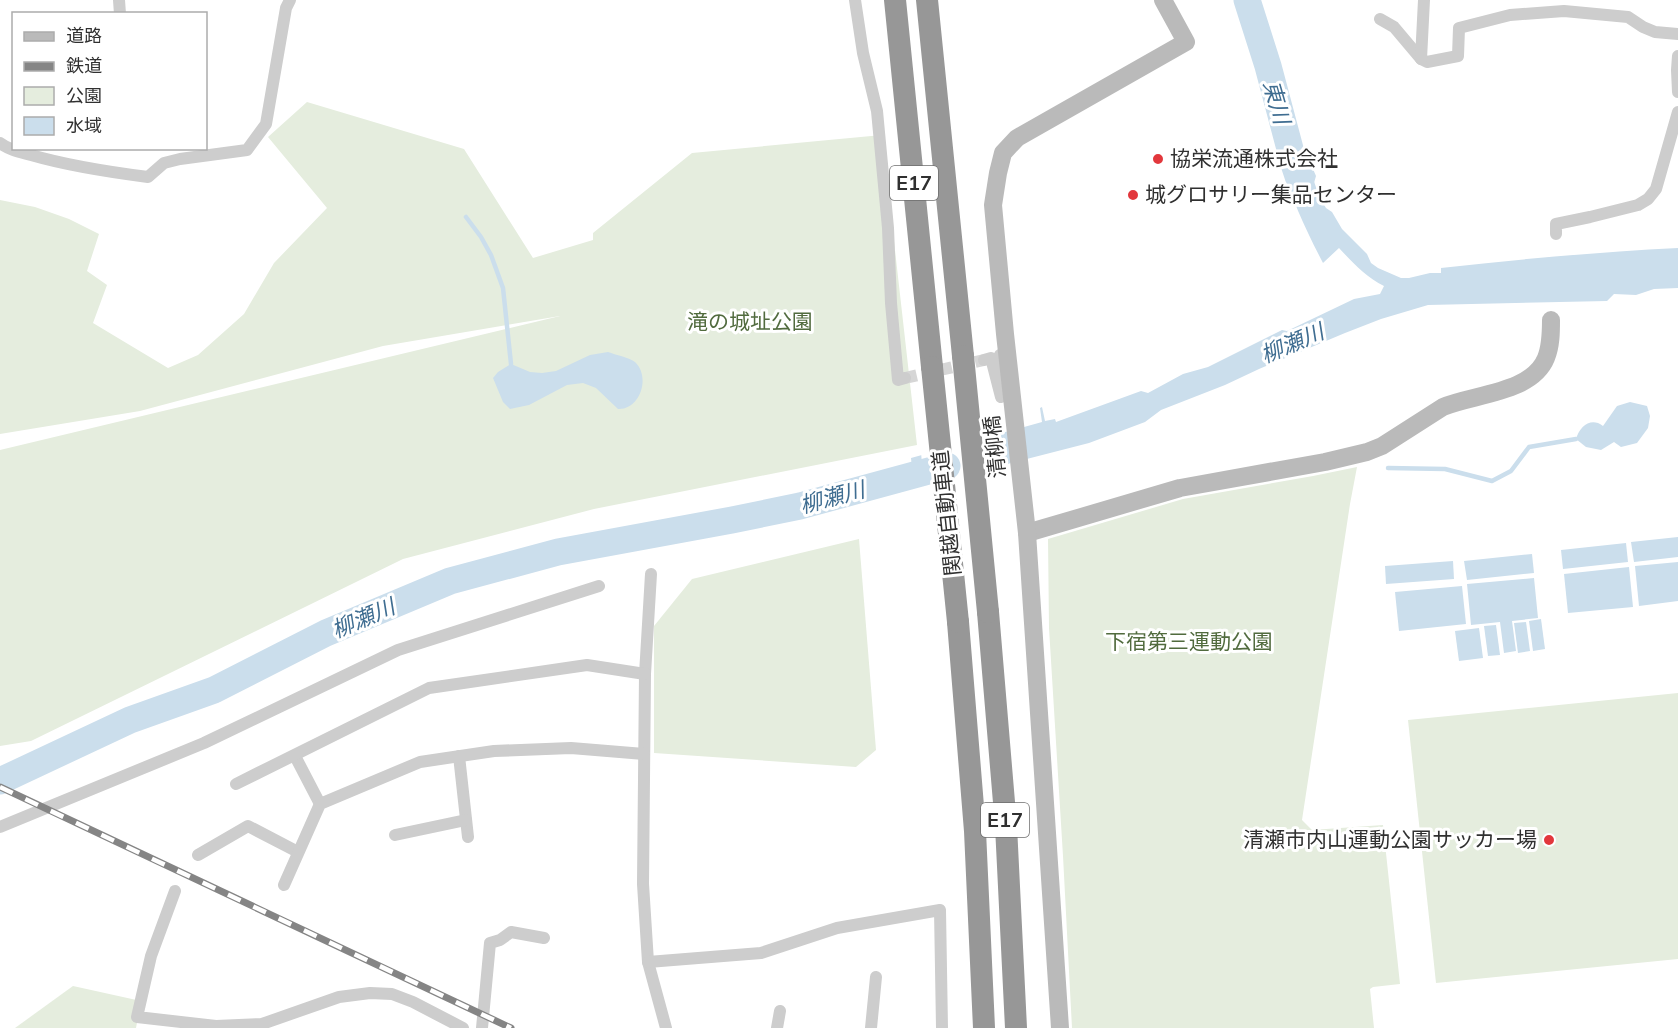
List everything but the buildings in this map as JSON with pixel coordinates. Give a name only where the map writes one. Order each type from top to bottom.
[{"type":"highway","name":"関越自動車道","points":[[895,0],[958,622],[975,831],[984,1028]]},
{"type":"highway","name":"関越自動車道","points":[[927,0],[974,358],[988,612],[1006,826],[1016,1028]]},
{"type":"street","points":[[14,150],[90,169],[148,177],[164,163],[247,150],[266,124],[286,8],[290,0]]},
{"type":"street","points":[[855,0],[863,53],[877,111],[888,228],[891,303],[898,380],[905,378]]},
{"type":"street","name":"清柳橋","points":[[1060,1028],[1027,533],[1012,401],[1011,353],[993,205],[1003,153],[1017,138],[1186,42],[1163,0]]},
{"type":"street","points":[[1421,59],[1424,0]]},
{"type":"street","points":[[1380,19],[1394,27],[1421,59],[1427,62],[1458,56],[1459,28],[1510,15],[1564,11],[1628,17],[1655,32],[1678,34]]},
{"type":"street","points":[[1678,56],[1678,92]]},
{"type":"street","points":[[1556,234],[1556,224],[1638,205],[1648,200],[1656,189],[1678,112]]},
{"type":"street","points":[[1027,533],[1180,488],[1325,462],[1375,449],[1443,407],[1514,387],[1531,378],[1548,353],[1551,320]]},
{"type":"street","points":[[974,358],[991,358],[1001,397],[999,355],[1011,353]]},
{"type":"street","points":[[651,574],[645,674],[643,884],[648,962],[666,1028]]},
{"type":"street","points":[[0,827],[204,743],[398,650],[599,586]]},
{"type":"street","points":[[236,784],[429,688],[587,665],[645,674]]},
{"type":"street","points":[[284,885],[320,804],[420,762],[494,751],[571,748],[644,754]]},
{"type":"street","points":[[295,756],[320,804]]},
{"type":"street","points":[[459,756],[468,837]]},
{"type":"street","points":[[395,835],[466,820]]},
{"type":"street","points":[[198,855],[248,826],[298,852]]},
{"type":"street","points":[[175,891],[150,960],[136,1022],[216,1026],[262,1024],[339,997],[377,993],[392,994],[413,1002],[463,1028]]},
{"type":"street","points":[[648,962],[761,953],[837,928],[940,910],[942,1028]]},
{"type":"street","points":[[482,1028],[490,943],[500,940],[511,932],[544,938]]},
{"type":"street","points":[[872,1028],[876,977]]},
{"type":"street","points":[[777,1028],[780,1011]]},
{"type":"green space","name":"滝の城址公園","points":[[307,102],[464,149],[533,258],[593,240],[593,233],[692,153],[882,135],[917,445],[594,509],[403,559],[31,741],[0,746],[0,450],[560,316],[383,346],[140,411],[0,434],[0,200],[35,207],[69,219],[99,234],[87,271],[107,285],[93,323],[168,368],[198,355],[244,314],[274,263],[327,208],[268,137]]},
{"type":"green space","name":"下宿第三運動公園","points":[[1357,467],[1302,820],[1312,830],[1383,825],[1400,984],[1370,989],[1374,1028],[1072,1028],[1049,628],[1048,539],[1183,499]]},
{"type":"green space","points":[[859,539],[876,750],[856,767],[654,753],[654,626],[692,579]]},
{"type":"green space","name":"清瀬市内山運動公園サッカー場","points":[[1678,693],[1678,959],[1436,983],[1408,720]]},
{"type":"green space","points":[[73,986],[141,1001],[136,1028],[15,1028]]},
{"type":"water","points":[[1307,155],[1316,176],[1315,190],[1342,229],[1367,254],[1371,263],[1401,278],[1441,273],[1441,268],[1678,248],[1678,288],[1654,289],[1636,295],[1614,294],[1607,301],[1428,305],[1345,333],[1161,410],[1145,422],[1089,443],[914,488],[911,458],[1042,422],[1040,408],[1042,407],[1045,421],[1055,419],[1056,422],[1141,391],[1148,393],[1183,374],[1208,367],[1282,330],[1287,331],[1354,299],[1380,294],[1384,286],[1365,274],[1339,248],[1323,263],[1300,214],[1282,163]]},
{"type":"water","points":[[608,352],[635,362],[640,368],[641,392],[637,399],[626,408],[618,409],[596,388],[583,383],[567,385],[529,405],[510,409],[503,402],[493,378],[511,364],[530,372],[542,373],[556,371],[590,355]]},
{"type":"water","points":[[1630,402],[1647,406],[1650,416],[1648,428],[1637,443],[1621,447],[1614,442],[1601,450],[1586,447],[1576,439],[1586,424],[1594,422],[1603,426],[1617,406]]},
{"type":"water","points":[[1678,537],[1678,557],[1634,562],[1631,542]]},
{"type":"water","points":[[1626,543],[1628,562],[1563,569],[1561,550]]},
{"type":"water","points":[[1532,554],[1534,573],[1467,580],[1464,561]]},
{"type":"water","points":[[1453,561],[1454,579],[1386,584],[1385,566]]},
{"type":"water","points":[[1678,562],[1678,601],[1639,606],[1635,566]]},
{"type":"water","points":[[1629,567],[1633,607],[1568,613],[1564,574]]},
{"type":"water","points":[[1534,578],[1538,618],[1512,621],[1516,651],[1504,653],[1500,622],[1471,625],[1467,584]]},
{"type":"water","points":[[1462,586],[1466,624],[1399,631],[1395,592]]},
{"type":"water","points":[[1541,619],[1545,649],[1533,651],[1529,621]]},
{"type":"water","points":[[1526,622],[1530,651],[1518,653],[1514,623]]},
{"type":"water","points":[[1496,625],[1500,655],[1488,656],[1484,626]]},
{"type":"water","points":[[1479,628],[1483,658],[1459,661],[1455,631]]},
{"type":"pier","points":[[990,433],[994,471],[924,488],[921,452]]},
{"type":"waterway","name":"東川","points":[[1247,0],[1304,194]]},
{"type":"waterway","points":[[466,217],[491,255],[503,288],[511,364]]},
{"type":"waterway","points":[[1388,468],[1445,469],[1492,481],[1511,471],[1529,447],[1576,439]]},
{"type":"waterway","name":"柳瀬川","points":[[0,781],[130,720],[214,690],[326,633],[450,581],[558,552],[800,506],[947,466]]},
{"type":"tunnel","points":[[905,378],[984,360]]},
{"type":"railway","points":[[0,787],[511,1028]]},
{"type":"place","name":"協栄流通株式会社","points":[[1158,159]]},
{"type":"place","name":"城グロサリー集品センター","points":[[1133,195]]},
{"type":"place","name":"清瀬市内山運動公園サッカー場","points":[[1549,840]]}]
